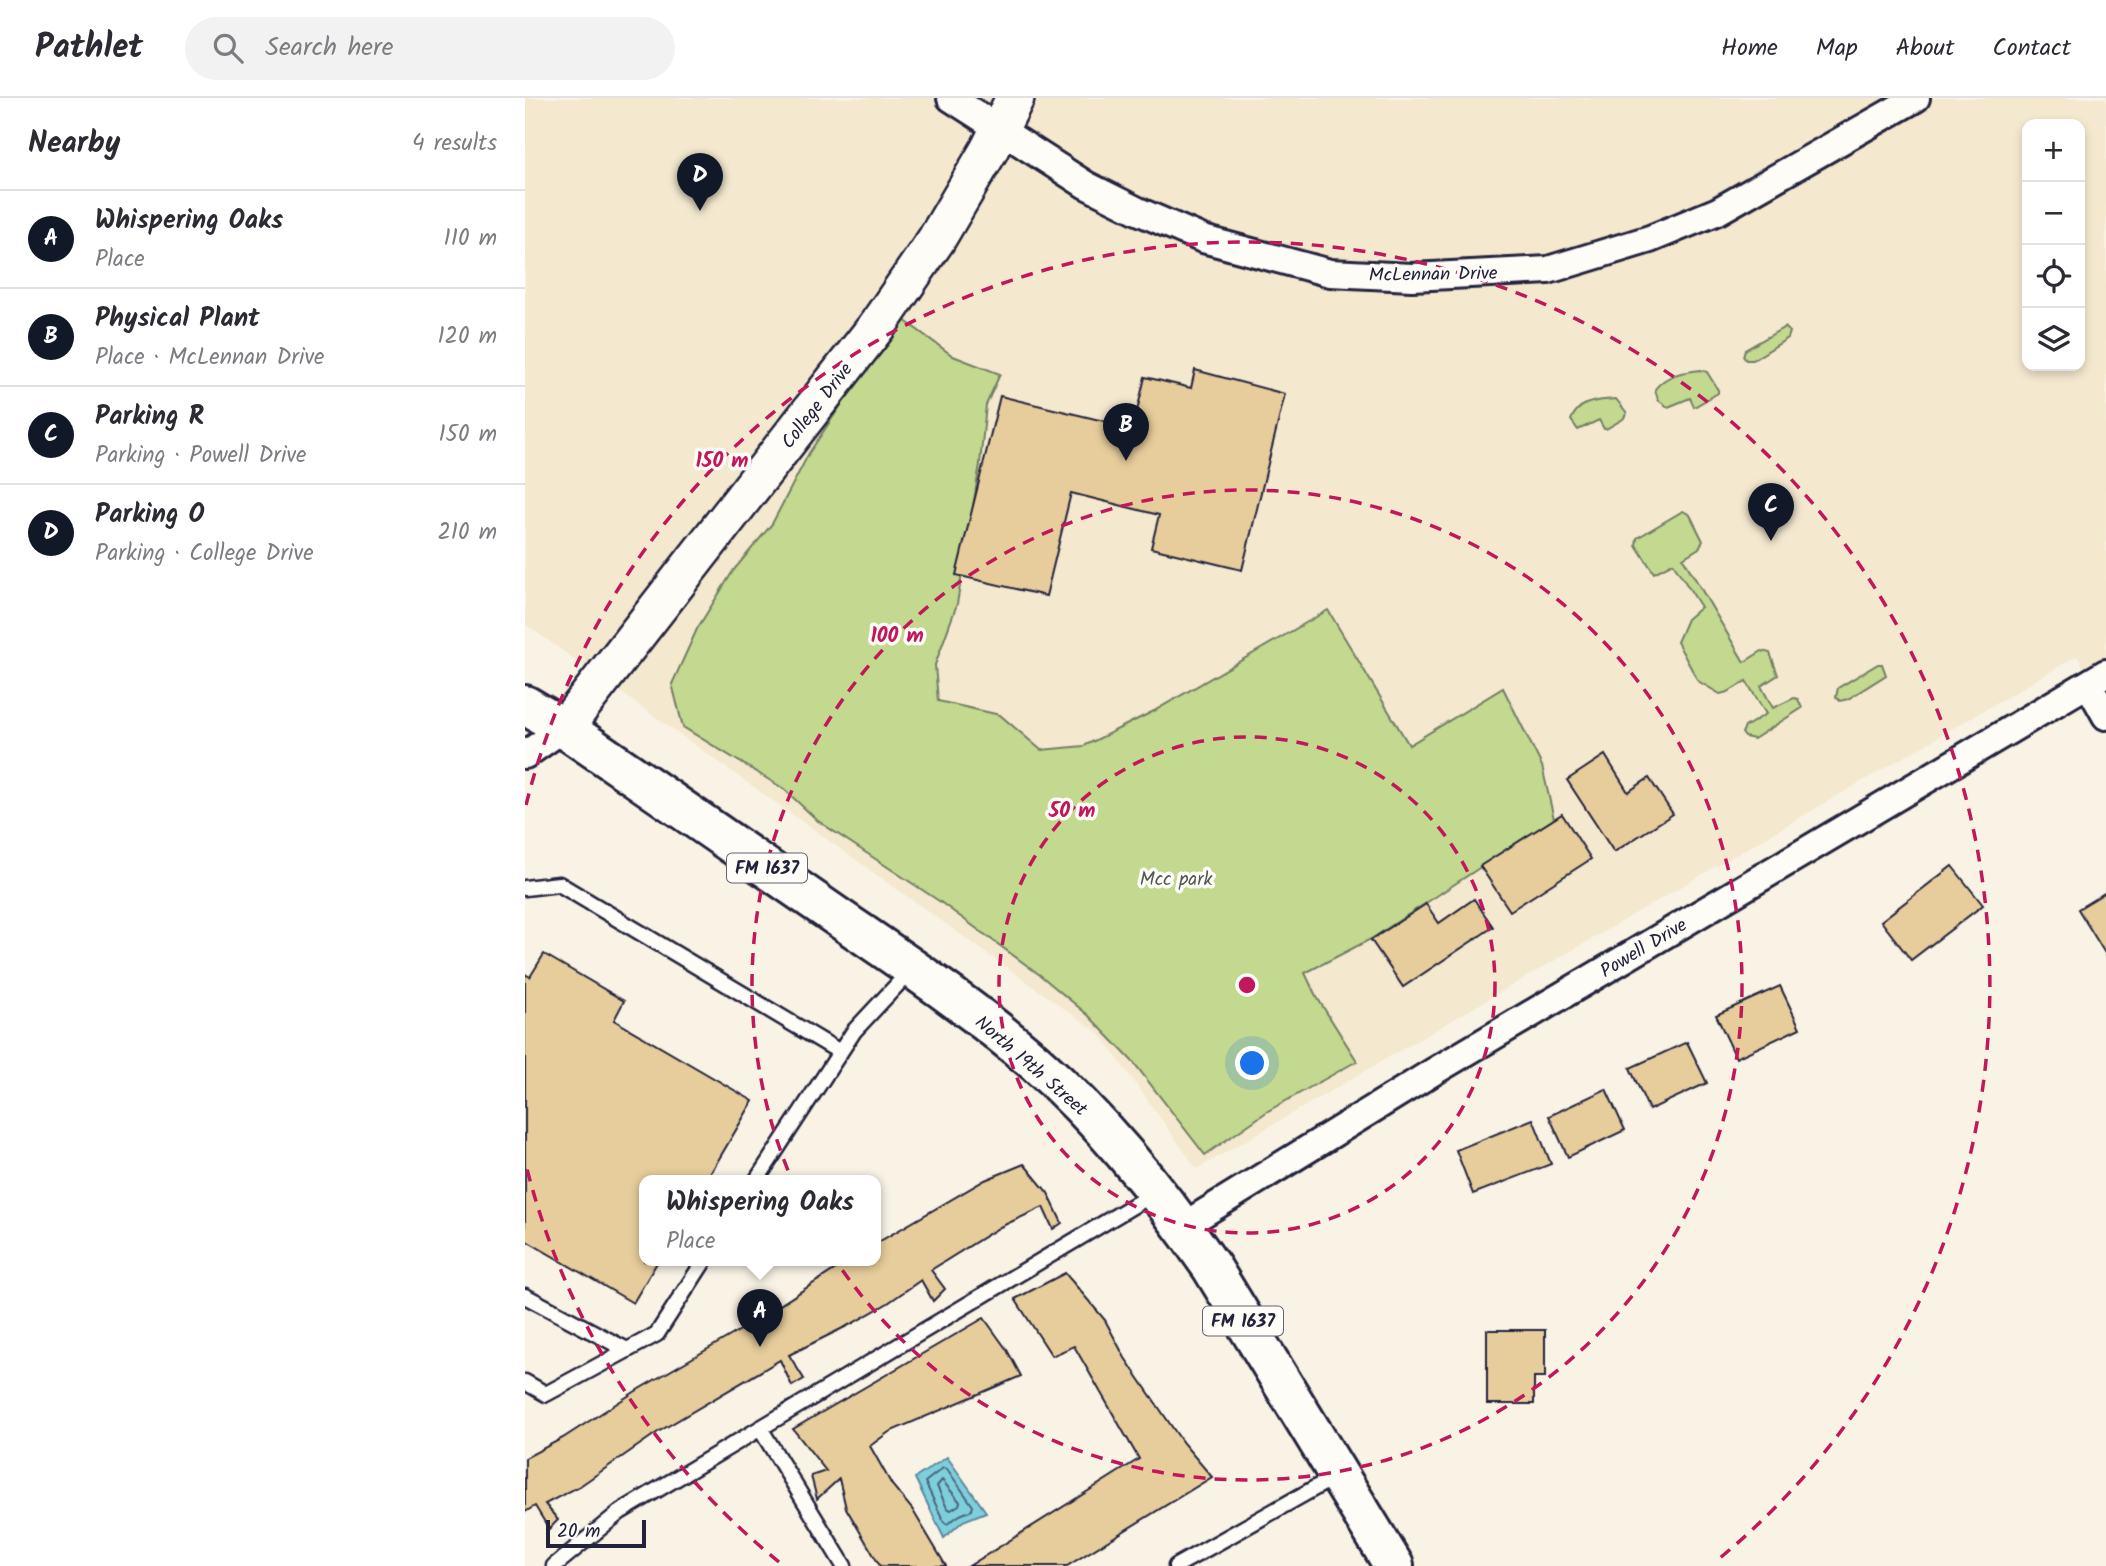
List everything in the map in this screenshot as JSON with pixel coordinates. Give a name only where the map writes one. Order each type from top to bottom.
[{"type":"main road","name":"North 19th Street","points":[[525,705],[564,728],[951,996],[1036,1063],[1088,1113],[1156,1192],[1212,1268],[1394,1566]]},
{"type":"street","name":"McLennan Drive","points":[[951,98],[1007,113],[1086,186],[1203,239],[1331,273],[1412,277],[1548,270],[1650,239],[1718,211],[1916,98]]},
{"type":"street","name":"College Drive","points":[[564,728],[877,326],[936,240],[1007,113]]},
{"type":"street","points":[[2097,678],[2106,716]]},
{"type":"street","name":"Powell Drive","points":[[1183,1226],[1433,1072],[2097,678]]},
{"type":"street","points":[[525,755],[564,728]]},
{"type":"lane","points":[[525,888],[559,884],[840,1052]]},
{"type":"lane","points":[[760,1175],[854,1031],[912,968]]},
{"type":"lane","points":[[554,1566],[620,1512],[1156,1192]]},
{"type":"lane","points":[[525,1382],[547,1394],[657,1334],[701,1266]]},
{"type":"lane","points":[[525,1296],[627,1350]]},
{"type":"lane","points":[[760,1428],[844,1566]]},
{"type":"lane","points":[[1175,1566],[1339,1474]]},
{"type":"shaded area","points":[[525,98],[2106,98],[2106,706],[2077,656],[1197,1169],[1100,1034],[525,624]]},
{"type":"green space","name":"Mcc park","points":[[900,317],[953,356],[1000,374],[986,405],[980,464],[957,604],[935,665],[938,701],[1000,715],[1041,750],[1084,746],[1154,711],[1328,610],[1409,745],[1503,688],[1542,766],[1554,819],[1371,939],[1305,973],[1357,1061],[1268,1111],[1205,1155],[1134,1063],[1088,1015],[1040,975],[939,901],[818,821],[784,789],[683,727],[672,684],[697,629],[733,571],[772,524],[809,453]]},
{"type":"green space","points":[[1785,327],[1790,332],[1788,338],[1753,360],[1746,360],[1743,356],[1745,350]]},
{"type":"green space","points":[[1701,370],[1707,372],[1718,393],[1694,407],[1690,398],[1668,407],[1658,400],[1655,389],[1665,380],[1682,373]]},
{"type":"green space","points":[[1616,399],[1627,413],[1623,419],[1606,429],[1599,420],[1578,430],[1571,420],[1574,413],[1584,405]]},
{"type":"green space","points":[[1683,511],[1690,515],[1703,541],[1699,548],[1683,558],[1744,662],[1762,651],[1770,653],[1778,675],[1761,686],[1773,708],[1794,698],[1798,699],[1802,708],[1754,739],[1745,737],[1742,733],[1745,727],[1766,714],[1746,681],[1720,694],[1698,681],[1677,642],[1687,619],[1701,607],[1673,563],[1654,573],[1636,545],[1637,538]]},
{"type":"green space","points":[[1882,664],[1886,675],[1848,699],[1840,701],[1836,697],[1838,688]]},
{"type":"water","points":[[947,1457],[986,1512],[963,1521],[944,1538],[915,1478]]},
{"type":"building","points":[[1195,370],[1285,394],[1242,570],[1151,548],[1159,515],[1071,493],[1046,596],[956,575],[1000,396],[1133,428],[1145,377],[1191,388]]},
{"type":"building","points":[[1605,755],[1628,792],[1649,778],[1673,814],[1614,852],[1567,780]]},
{"type":"building","points":[[1562,814],[1591,859],[1510,911],[1480,866]]},
{"type":"building","points":[[1952,866],[1983,905],[1911,960],[1881,921]]},
{"type":"building","points":[[2106,892],[2106,955],[2078,909]]},
{"type":"building","points":[[1474,899],[1493,927],[1403,987],[1371,940],[1426,904],[1439,923]]},
{"type":"building","points":[[544,954],[624,1001],[614,1020],[753,1101],[710,1175],[639,1175],[639,1266],[655,1266],[633,1303],[525,1240],[525,974],[530,977]]},
{"type":"building","points":[[1780,986],[1800,1028],[1736,1058],[1716,1015]]},
{"type":"building","points":[[1687,1042],[1707,1083],[1649,1110],[1630,1068]]},
{"type":"building","points":[[1606,1089],[1625,1130],[1568,1157],[1549,1116]]},
{"type":"building","points":[[1533,1119],[1551,1164],[1473,1194],[1456,1150]]},
{"type":"building","points":[[1024,1164],[1048,1193],[1062,1223],[1053,1229],[1043,1207],[1000,1227],[931,1270],[945,1289],[933,1301],[921,1280],[853,1323],[789,1355],[804,1379],[792,1386],[780,1360],[658,1432],[580,1486],[545,1504],[558,1520],[549,1529],[535,1506],[525,1512],[525,1458],[563,1438],[639,1389],[749,1325],[840,1266],[881,1266],[881,1241],[985,1180]]},
{"type":"building","points":[[1065,1273],[1105,1320],[1125,1358],[1183,1443],[1212,1477],[1067,1566],[969,1566],[1139,1459],[1074,1346],[1052,1356],[1015,1299]]},
{"type":"building","points":[[984,1318],[1007,1350],[1021,1376],[889,1432],[870,1446],[892,1485],[912,1509],[946,1566],[880,1566],[846,1508],[839,1479],[817,1499],[811,1476],[826,1471],[793,1429]]},
{"type":"building","points":[[1487,1330],[1545,1330],[1545,1377],[1534,1377],[1534,1404],[1487,1404]]},
{"type":"place","name":"Parking O","points":[[700,211]]},
{"type":"place","name":"Physical Plant","points":[[1126,461]]},
{"type":"place","name":"Parking R","points":[[1771,541]]},
{"type":"place","name":"Whispering Oaks","points":[[760,1347]]}]
